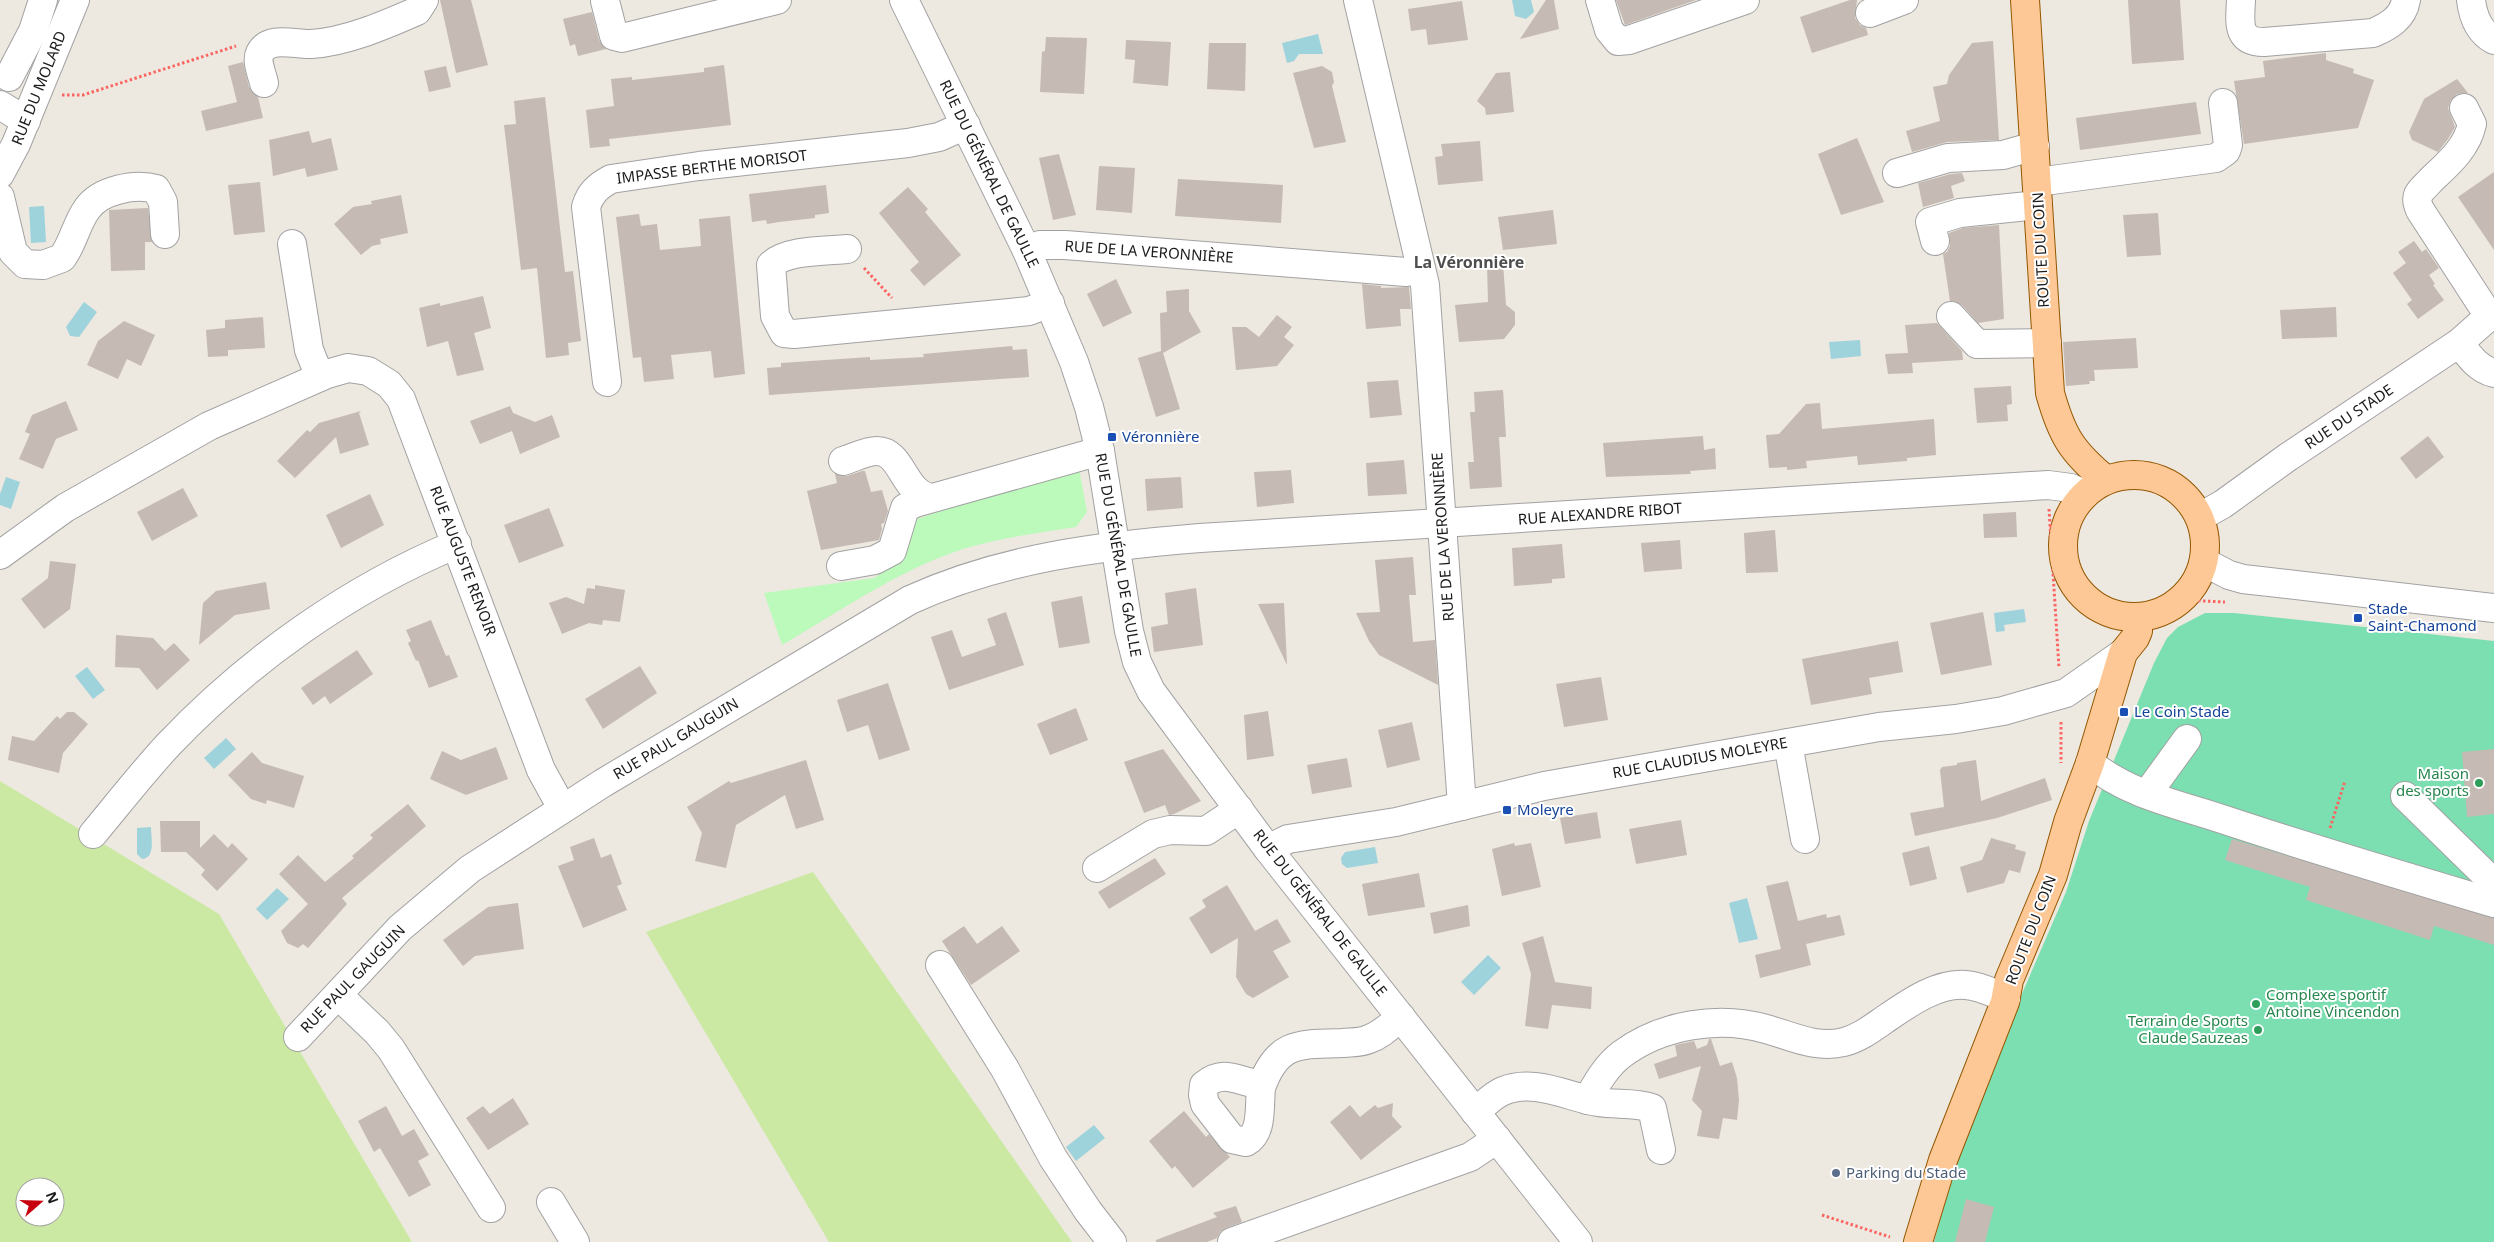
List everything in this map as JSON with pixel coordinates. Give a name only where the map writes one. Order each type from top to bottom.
[{"type":"main road","name":"ROUTE DU COIN","points":[[2026,0],[2050,393],[2057,418],[2072,448],[2084,462],[2095,487]]},
{"type":"main road","points":[[2137,474],[2161,480],[2189,500],[2200,517],[2206,536],[2204,562],[2195,585],[2183,600],[2162,613],[2138,618],[2106,613],[2085,599],[2068,573],[2056,530],[2071,511],[2095,487],[2137,474]]},
{"type":"main road","name":"ROUTE DU COIN","points":[[1918,1242],[1943,1160],[2006,998],[2009,980],[2040,910],[2068,822],[2090,763],[2123,653],[2138,631],[2138,618]]},
{"type":"street","points":[[43,0],[33,31],[4,75],[43,90]]},
{"type":"street","name":"RUE DU MOLARD","points":[[0,174],[43,90],[75,0]]},
{"type":"street","points":[[264,83],[258,60],[260,52],[275,43],[310,44],[359,33],[417,11],[424,0]]},
{"type":"street","points":[[605,1],[614,36],[622,38],[777,0]]},
{"type":"street","name":"RUE DU GÉNÉRAL DE GAULLE","points":[[906,0],[1027,251],[1074,362],[1089,407],[1100,451],[1129,631],[1137,662],[1151,691],[1268,849],[1578,1242]]},
{"type":"street","name":"RUE DE LA VERONNIÈRE","points":[[1358,0],[1425,285],[1462,806]]},
{"type":"street","points":[[1600,0],[1609,30],[1618,41],[1629,40],[1744,0]]},
{"type":"street","points":[[1870,13],[1904,0]]},
{"type":"street","points":[[2241,0],[2240,19],[2243,34],[2253,42],[2264,42],[2373,32],[2395,20],[2401,14],[2406,0]]},
{"type":"street","points":[[2471,0],[2478,25],[2486,35],[2494,40]]},
{"type":"street","points":[[1935,241],[1930,222],[1960,213],[2038,194],[2216,158],[2226,151],[2228,145],[2223,103]]},
{"type":"street","points":[[0,106],[26,121]]},
{"type":"street","points":[[2464,108],[2472,124],[2466,142],[2450,162],[2423,189],[2418,196],[2417,202],[2420,210],[2492,314]]},
{"type":"street","name":"IMPASSE BERTHE MORISOT","points":[[607,382],[586,207],[589,196],[599,185],[611,179],[699,166],[908,143],[939,137],[966,125]]},
{"type":"street","points":[[1897,173],[1948,158],[2007,154],[2035,146]]},
{"type":"street","points":[[0,196],[13,252],[25,264],[43,265],[62,258],[88,207],[113,192],[128,187],[148,186],[156,189],[160,194],[163,202],[165,234]]},
{"type":"street","points":[[292,244],[309,350],[320,377]]},
{"type":"street","name":"RUE DE LA VERONNIÈRE","points":[[1027,251],[1040,245],[1050,244],[1406,272],[1422,269]]},
{"type":"street","points":[[847,249],[788,255],[778,258],[771,265],[775,316],[784,333],[794,334],[1028,311],[1050,303]]},
{"type":"street","name":"RUE DU STADE","points":[[2200,517],[2223,504],[2288,457],[2460,343],[2492,314]]},
{"type":"street","points":[[1951,316],[1977,344],[2047,343]]},
{"type":"street","points":[[2460,343],[2470,358],[2486,371],[2494,373]]},
{"type":"street","name":"RUE AUGUSTE RENOIR","points":[[0,555],[66,508],[209,426],[320,377],[348,368],[368,371],[389,384],[401,399],[541,770],[562,808]]},
{"type":"street","points":[[843,461],[878,451],[885,453],[897,463],[916,492],[930,498]]},
{"type":"street","points":[[841,566],[885,556],[896,544],[905,508],[930,498],[1100,451]]},
{"type":"street","name":"RUE ALEXANDRE RIBOT","points":[[1115,546],[1200,538],[2048,485],[2070,488],[2095,487]]},
{"type":"street","points":[[93,834],[169,744],[235,682],[314,622],[372,586],[424,558],[457,544]]},
{"type":"street","name":"RUE PAUL GAUGUIN","points":[[298,1037],[400,928],[470,869],[562,808],[910,600],[945,584],[1022,561],[1115,546]]},
{"type":"street","points":[[2204,562],[2229,575],[2243,579],[2494,608]]},
{"type":"street","name":"RUE CLAUDIUS MOLEYRE","points":[[1268,849],[1288,839],[1396,822],[1544,786],[1878,727],[1956,719],[2003,710],[2061,696],[2123,653]]},
{"type":"street","points":[[2147,794],[2187,739]]},
{"type":"street","points":[[1788,743],[1805,839]]},
{"type":"street","points":[[2090,763],[2113,781],[2147,794],[2323,853],[2494,903]]},
{"type":"street","points":[[2405,796],[2494,883]]},
{"type":"street","points":[[1097,868],[1153,834],[1170,830],[1206,831],[1238,809]]},
{"type":"street","points":[[940,964],[1005,1069],[1053,1158],[1088,1211],[1112,1242]]},
{"type":"street","points":[[1587,1100],[1600,1079],[1621,1055],[1636,1045],[1673,1030],[1713,1022],[1733,1022],[1767,1029],[1810,1043],[1828,1044],[1843,1042],[1857,1037],[1926,995],[1954,985],[1980,988],[2006,998]]},
{"type":"street","points":[[338,995],[391,1048],[491,1208]]},
{"type":"street","points":[[1262,1084],[1276,1058],[1288,1049],[1302,1045],[1369,1040],[1401,1017]]},
{"type":"street","points":[[1475,1112],[1502,1091],[1526,1086],[1609,1104],[1645,1106],[1652,1108],[1661,1150]]},
{"type":"street","points":[[1232,1242],[1470,1156],[1497,1139]]},
{"type":"street","points":[[551,1202],[575,1242]]},
{"type":"path","points":[[43,90],[69,96],[83,95],[240,45],[250,46],[260,52]]},
{"type":"path","points":[[847,249],[914,322]]},
{"type":"path","points":[[2048,485],[2056,530],[2059,669]]},
{"type":"path","points":[[2330,831],[2346,781]]},
{"type":"path","points":[[1822,1215],[1890,1237]]},
{"type":"green space","points":[[1078,463],[1087,512],[1076,527],[989,542],[937,559],[869,593],[782,645],[764,593],[874,578],[904,559],[909,522]]},
{"type":"green space","name":"Complexe sportif Antoine Vincendon","points":[[2205,613],[2234,613],[2494,641],[2494,1242],[1934,1242],[1969,1116],[2066,892],[2089,821],[2154,663],[2167,638],[2178,627]]},
{"type":"green space","points":[[0,781],[219,914],[412,1242],[0,1242]]},
{"type":"green space","points":[[813,872],[1072,1242],[829,1242],[646,932]]},
{"type":"water","points":[[1512,0],[1531,0],[1534,12],[1526,19],[1515,16]]},
{"type":"water","points":[[1318,34],[1323,54],[1299,54],[1294,61],[1287,63],[1282,43]]},
{"type":"water","points":[[44,206],[46,242],[31,243],[29,207]]},
{"type":"water","points":[[84,302],[97,312],[79,337],[70,336],[66,327]]},
{"type":"water","points":[[1860,340],[1861,356],[1831,359],[1829,342]]},
{"type":"water","points":[[6,477],[20,482],[11,509],[0,505],[0,494]]},
{"type":"water","points":[[2024,609],[2026,622],[2004,625],[2005,631],[1996,632],[1994,613]]},
{"type":"water","points":[[87,667],[105,690],[93,699],[75,676]]},
{"type":"water","points":[[226,738],[236,749],[214,769],[204,758]]},
{"type":"water","points":[[151,827],[151,851],[146,858],[142,859],[137,854],[137,828]]},
{"type":"water","points":[[1375,847],[1378,863],[1347,868],[1342,864],[1341,858],[1345,852]]},
{"type":"water","points":[[277,888],[289,899],[267,920],[256,909]]},
{"type":"water","points":[[1747,898],[1758,939],[1739,943],[1729,903]]},
{"type":"water","points":[[1488,955],[1501,968],[1474,995],[1461,982]]},
{"type":"water","points":[[1094,1125],[1105,1138],[1076,1161],[1066,1147]]},
{"type":"building","points":[[440,0],[471,0],[488,65],[456,73]]},
{"type":"building","points":[[1546,0],[1554,0],[1559,29],[1520,39]]},
{"type":"building","points":[[1616,0],[1696,0],[1625,25]]},
{"type":"building","points":[[1850,0],[1857,0],[1855,18],[1860,25],[1866,28],[1868,35],[1812,53],[1800,17]]},
{"type":"building","points":[[2128,0],[2180,0],[2184,60],[2132,64]]},
{"type":"building","points":[[1462,1],[1468,40],[1428,45],[1426,29],[1411,31],[1408,9]]},
{"type":"building","points":[[592,12],[599,40],[606,49],[578,56],[575,44],[570,46],[563,19]]},
{"type":"building","points":[[1046,37],[1087,38],[1084,94],[1040,92],[1042,52],[1045,51]]},
{"type":"building","points":[[1126,40],[1171,42],[1168,86],[1133,83],[1135,60],[1125,59]]},
{"type":"building","points":[[1993,41],[1999,140],[1947,142],[1912,152],[1906,131],[1940,121],[1933,87],[1947,84],[1949,75],[1972,43]]},
{"type":"building","points":[[1209,43],[1246,43],[1245,91],[1207,89]]},
{"type":"building","points":[[2326,53],[2326,60],[2354,69],[2353,73],[2374,80],[2358,128],[2244,144],[2234,81],[2265,77],[2263,61]]},
{"type":"building","points":[[243,62],[249,87],[258,97],[263,118],[206,131],[201,111],[237,102],[228,66]]},
{"type":"building","points":[[724,65],[731,125],[609,139],[610,146],[590,148],[586,110],[614,106],[611,79],[632,77],[632,80],[704,72],[704,68]]},
{"type":"building","points":[[446,66],[451,87],[429,92],[424,71]]},
{"type":"building","points":[[1322,66],[1332,72],[1334,82],[1332,86],[1346,142],[1314,148],[1293,73]]},
{"type":"building","points":[[1510,72],[1514,112],[1486,115],[1485,108],[1477,101],[1496,73]]},
{"type":"building","points":[[2457,79],[2468,93],[2457,94],[2451,100],[2448,108],[2455,127],[2448,139],[2438,152],[2412,140],[2409,132],[2424,99]]},
{"type":"building","points":[[545,97],[565,272],[573,271],[581,341],[568,343],[569,355],[546,358],[537,268],[521,270],[504,125],[516,124],[514,101]]},
{"type":"building","points":[[2196,102],[2201,134],[2080,150],[2076,118]]},
{"type":"building","points":[[309,131],[312,143],[331,138],[338,170],[307,177],[305,168],[273,176],[269,140]]},
{"type":"building","points":[[1857,138],[1884,202],[1841,215],[1818,154]]},
{"type":"building","points":[[1480,141],[1483,181],[1438,185],[1435,157],[1443,156],[1441,144]]},
{"type":"building","points":[[1059,154],[1076,215],[1053,220],[1039,158]]},
{"type":"building","points":[[1099,166],[1135,168],[1132,213],[1096,210]]},
{"type":"building","points":[[2494,172],[2494,250],[2458,197]]},
{"type":"building","points":[[1962,173],[1965,181],[1951,186],[1954,198],[1923,207],[1918,183]]},
{"type":"building","points":[[1178,179],[1283,185],[1281,223],[1175,216]]},
{"type":"building","points":[[260,182],[265,232],[234,235],[228,185]]},
{"type":"building","points":[[826,185],[829,213],[815,215],[815,218],[767,224],[766,220],[752,222],[749,194]]},
{"type":"building","points":[[908,187],[928,209],[925,212],[961,255],[924,286],[910,270],[919,262],[879,213]]},
{"type":"building","points":[[401,195],[408,233],[380,239],[381,244],[372,246],[361,255],[334,224],[353,207],[372,204],[371,201]]},
{"type":"building","points":[[148,208],[152,242],[145,242],[145,270],[111,271],[109,210]]},
{"type":"building","points":[[1553,210],[1557,244],[1503,250],[1498,217]]},
{"type":"building","points":[[2158,213],[2161,255],[2127,257],[2123,215]]},
{"type":"building","points":[[639,214],[641,226],[657,224],[660,250],[701,246],[699,219],[730,216],[745,374],[714,378],[711,351],[671,355],[674,379],[644,382],[641,357],[633,358],[616,217]]},
{"type":"building","points":[[1999,225],[2004,319],[1978,323],[1962,305],[1950,301],[1943,254],[1947,252],[1950,246],[1949,233],[1963,228]]},
{"type":"building","points":[[2414,241],[2422,252],[2426,249],[2439,268],[2429,275],[2435,284],[2433,285],[2444,300],[2418,319],[2407,304],[2412,300],[2393,273],[2406,263],[2398,252]]},
{"type":"building","points":[[1503,263],[1506,305],[1515,312],[1515,325],[1504,339],[1459,342],[1455,305],[1488,302],[1487,264]]},
{"type":"building","points":[[1116,279],[1132,313],[1103,327],[1087,294]]},
{"type":"building","points":[[1362,284],[1381,286],[1381,288],[1409,287],[1411,309],[1400,309],[1401,326],[1366,329]]},
{"type":"building","points":[[1189,289],[1189,311],[1201,332],[1163,353],[1180,409],[1156,417],[1138,358],[1161,351],[1160,313],[1167,312],[1166,291]]},
{"type":"building","points":[[483,296],[491,328],[474,333],[484,370],[457,376],[448,341],[427,347],[419,308],[440,303],[440,306]]},
{"type":"building","points":[[2336,307],[2337,337],[2282,339],[2280,310]]},
{"type":"building","points":[[1277,315],[1292,327],[1284,337],[1294,345],[1277,366],[1236,370],[1232,327],[1246,327],[1259,337]]},
{"type":"building","points":[[263,317],[265,348],[228,350],[228,356],[208,357],[206,330],[225,328],[225,320]]},
{"type":"building","points":[[124,321],[155,335],[141,366],[127,359],[118,379],[87,365],[98,341]]},
{"type":"building","points":[[1937,323],[1962,351],[1963,360],[1912,363],[1913,373],[1888,374],[1885,354],[1908,353],[1905,325]]},
{"type":"building","points":[[2136,338],[2138,368],[2094,370],[2095,381],[2089,381],[2090,384],[2066,386],[2063,342]]},
{"type":"building","points":[[1012,346],[1013,350],[1027,349],[1029,377],[769,395],[767,368],[781,367],[781,363],[870,357],[870,360],[924,357],[923,354]]},
{"type":"building","points":[[1398,380],[1402,415],[1370,418],[1367,382]]},
{"type":"building","points":[[2011,386],[2012,404],[2007,405],[2008,421],[1977,423],[1974,388]]},
{"type":"building","points":[[1503,390],[1506,437],[1499,437],[1502,487],[1470,489],[1468,462],[1474,462],[1470,412],[1475,412],[1474,392]]},
{"type":"building","points":[[66,401],[78,430],[56,439],[43,469],[19,459],[30,434],[25,432],[32,415]]},
{"type":"building","points":[[1820,403],[1822,429],[1934,419],[1936,455],[1907,458],[1907,461],[1858,465],[1857,456],[1806,461],[1807,468],[1787,470],[1787,467],[1769,468],[1766,435],[1779,434],[1806,404]]},
{"type":"building","points":[[510,406],[513,413],[535,422],[552,415],[560,437],[520,454],[512,431],[480,444],[470,421]]},
{"type":"building","points":[[361,411],[359,413],[369,445],[340,454],[336,437],[295,478],[277,461],[307,430],[310,432],[319,423]]},
{"type":"building","points":[[1703,436],[1704,450],[1715,448],[1716,469],[1690,471],[1691,474],[1606,477],[1603,443]]},
{"type":"building","points":[[2428,436],[2444,457],[2416,479],[2400,458]]},
{"type":"building","points":[[1404,460],[1407,494],[1368,496],[1366,463]]},
{"type":"building","points":[[1291,470],[1294,503],[1257,507],[1254,472]]},
{"type":"building","points":[[865,471],[871,492],[882,490],[888,511],[884,523],[881,524],[882,529],[879,540],[821,550],[807,491],[837,483],[835,474],[847,476]]},
{"type":"building","points":[[1181,477],[1183,508],[1147,511],[1145,479]]},
{"type":"building","points":[[183,488],[198,516],[152,541],[137,512]]},
{"type":"building","points":[[370,494],[384,525],[341,548],[326,515]]},
{"type":"building","points":[[549,508],[564,546],[519,563],[504,525]]},
{"type":"building","points":[[2016,512],[2017,537],[1984,538],[1983,514]]},
{"type":"building","points":[[1775,530],[1778,572],[1746,573],[1744,533]]},
{"type":"building","points":[[1680,540],[1682,569],[1644,572],[1641,543]]},
{"type":"building","points":[[1562,544],[1565,578],[1552,579],[1552,583],[1514,586],[1512,548]]},
{"type":"building","points":[[1413,557],[1416,595],[1409,595],[1413,642],[1435,640],[1438,685],[1379,655],[1369,641],[1356,613],[1380,612],[1375,560]]},
{"type":"building","points":[[50,561],[76,564],[70,609],[44,629],[21,599],[48,578]]},
{"type":"building","points":[[266,582],[270,609],[235,615],[199,645],[203,603],[216,591]]},
{"type":"building","points":[[595,585],[625,590],[620,622],[603,620],[602,625],[589,623],[562,634],[549,603],[566,597],[584,604],[587,588],[595,589]]},
{"type":"building","points":[[1196,588],[1203,645],[1154,652],[1151,627],[1168,624],[1165,593]]},
{"type":"building","points":[[1082,596],[1090,643],[1059,648],[1051,602]]},
{"type":"building","points":[[1284,603],[1287,664],[1287,665],[1258,604]]},
{"type":"building","points":[[1006,612],[1024,665],[949,690],[931,637],[952,630],[962,657],[996,645],[987,619]]},
{"type":"building","points":[[1983,612],[1992,665],[1941,675],[1930,623]]},
{"type":"building","points":[[431,620],[446,656],[449,655],[458,677],[429,688],[418,660],[416,661],[408,643],[411,641],[406,630]]},
{"type":"building","points":[[116,635],[153,638],[165,651],[174,643],[190,660],[157,690],[139,668],[115,667]]},
{"type":"building","points":[[1898,641],[1903,672],[1869,678],[1872,694],[1811,705],[1802,659]]},
{"type":"building","points":[[357,650],[373,674],[330,704],[325,696],[313,705],[301,688]]},
{"type":"building","points":[[640,666],[657,693],[603,729],[585,699]]},
{"type":"building","points":[[1601,677],[1608,720],[1564,727],[1556,684]]},
{"type":"building","points":[[888,683],[910,750],[879,760],[868,725],[847,732],[837,700]]},
{"type":"building","points":[[1076,708],[1088,740],[1050,755],[1037,724]]},
{"type":"building","points":[[1268,711],[1274,756],[1247,760],[1244,715]]},
{"type":"building","points":[[67,712],[74,712],[88,724],[63,753],[59,773],[8,760],[12,736],[34,741],[57,716],[60,719]]},
{"type":"building","points":[[1412,722],[1420,760],[1387,768],[1378,730]]},
{"type":"building","points":[[496,747],[508,779],[466,795],[430,779],[442,751],[461,760]]},
{"type":"building","points":[[1163,749],[1201,801],[1174,814],[1169,815],[1165,805],[1144,813],[1124,762]]},
{"type":"building","name":"Maison des sports","points":[[2494,749],[2494,814],[2467,817],[2462,752]]},
{"type":"building","points":[[252,752],[262,763],[304,776],[294,808],[267,800],[266,804],[251,799],[228,775]]},
{"type":"building","points":[[1347,758],[1352,787],[1312,794],[1307,765]]},
{"type":"building","points":[[806,760],[824,820],[796,829],[785,795],[736,825],[726,868],[695,861],[702,833],[687,807],[729,781],[731,783]]},
{"type":"building","points":[[1976,760],[1981,801],[2045,778],[2052,800],[1997,818],[1915,836],[1910,813],[1944,807],[1940,770],[1942,767]]},
{"type":"building","points":[[408,804],[426,826],[342,898],[347,904],[308,948],[303,944],[298,948],[287,943],[281,931],[308,904],[279,874],[298,855],[325,882],[354,858],[352,856],[373,838],[370,835]]},
{"type":"building","points":[[1597,812],[1601,838],[1565,844],[1560,818]]},
{"type":"building","points":[[1681,820],[1687,855],[1636,864],[1629,829]]},
{"type":"building","points":[[160,821],[200,821],[200,848],[214,834],[228,848],[232,843],[248,859],[217,891],[201,875],[205,870],[186,852],[161,852]]},
{"type":"building","points":[[594,838],[601,858],[611,854],[622,884],[617,886],[627,910],[583,928],[558,866],[574,860],[570,847]]},
{"type":"building","points":[[1991,838],[2016,845],[2015,849],[2026,852],[2020,873],[2009,870],[2004,883],[1967,893],[1960,867],[1982,860]]},
{"type":"building","points":[[2232,839],[2494,918],[2494,945],[2434,926],[2430,940],[2306,900],[2310,887],[2225,860]]},
{"type":"building","points":[[1514,843],[1515,846],[1531,843],[1541,887],[1502,896],[1492,849]]},
{"type":"building","points":[[1929,846],[1937,879],[1910,886],[1902,853]]},
{"type":"building","points":[[1155,858],[1166,874],[1109,909],[1098,892]]},
{"type":"building","points":[[1419,873],[1425,907],[1368,916],[1362,884]]},
{"type":"building","points":[[1788,881],[1798,921],[1826,914],[1827,918],[1840,915],[1845,935],[1806,944],[1811,965],[1760,978],[1755,955],[1781,949],[1766,886]]},
{"type":"building","points":[[1227,885],[1255,931],[1277,919],[1291,942],[1273,951],[1289,977],[1253,998],[1246,994],[1236,977],[1238,938],[1211,954],[1189,918],[1206,907],[1202,900]]},
{"type":"building","points":[[518,903],[524,949],[475,956],[463,966],[443,940],[488,907]]},
{"type":"building","points":[[1468,905],[1470,926],[1434,934],[1430,913]]},
{"type":"building","points":[[964,926],[977,944],[1002,926],[1020,951],[971,985],[942,941]]},
{"type":"building","points":[[1543,936],[1555,982],[1592,987],[1591,1009],[1552,1005],[1548,1029],[1525,1026],[1531,974],[1522,943]]},
{"type":"building","points":[[1709,1039],[1711,1039],[1720,1066],[1732,1062],[1737,1078],[1739,1100],[1737,1120],[1723,1118],[1719,1139],[1697,1136],[1702,1111],[1692,1100],[1701,1066],[1659,1079],[1654,1064],[1677,1056],[1675,1045],[1694,1041],[1697,1049],[1707,1045]]},
{"type":"building","points":[[513,1098],[529,1124],[488,1150],[466,1118],[483,1106],[490,1114]]},
{"type":"building","points":[[1393,1103],[1392,1116],[1402,1127],[1361,1160],[1330,1122],[1350,1105],[1360,1117],[1375,1105],[1378,1108]]},
{"type":"building","points":[[386,1106],[402,1136],[414,1129],[429,1155],[418,1161],[431,1185],[409,1197],[380,1148],[374,1152],[358,1121]]},
{"type":"building","points":[[1184,1111],[1206,1137],[1209,1134],[1230,1157],[1193,1188],[1175,1166],[1172,1169],[1149,1141]]},
{"type":"building","points":[[1966,1199],[1994,1207],[1985,1242],[1955,1242]]},
{"type":"building","points":[[1236,1206],[1242,1222],[1226,1228],[1220,1232],[1217,1238],[1207,1242],[1156,1242],[1156,1240],[1217,1217],[1213,1213]]},
{"type":"place","name":"Véronnière","points":[[1112,437]]},
{"type":"place","name":"Stade Saint-Chamond","points":[[2358,618]]},
{"type":"place","name":"Le Coin Stade","points":[[2124,712]]},
{"type":"place","name":"Maison des sports","points":[[2479,783]]},
{"type":"place","name":"Moleyre","points":[[1507,810]]},
{"type":"place","name":"Complexe sportif Antoine Vincendon","points":[[2256,1004]]},
{"type":"place","name":"Terrain de Sports Claude Sauzeas","points":[[2258,1030]]},
{"type":"place","name":"Parking du Stade","points":[[1836,1173]]},
{"type":"district","name":"La Véronnière","points":[[1469,262]]}]
